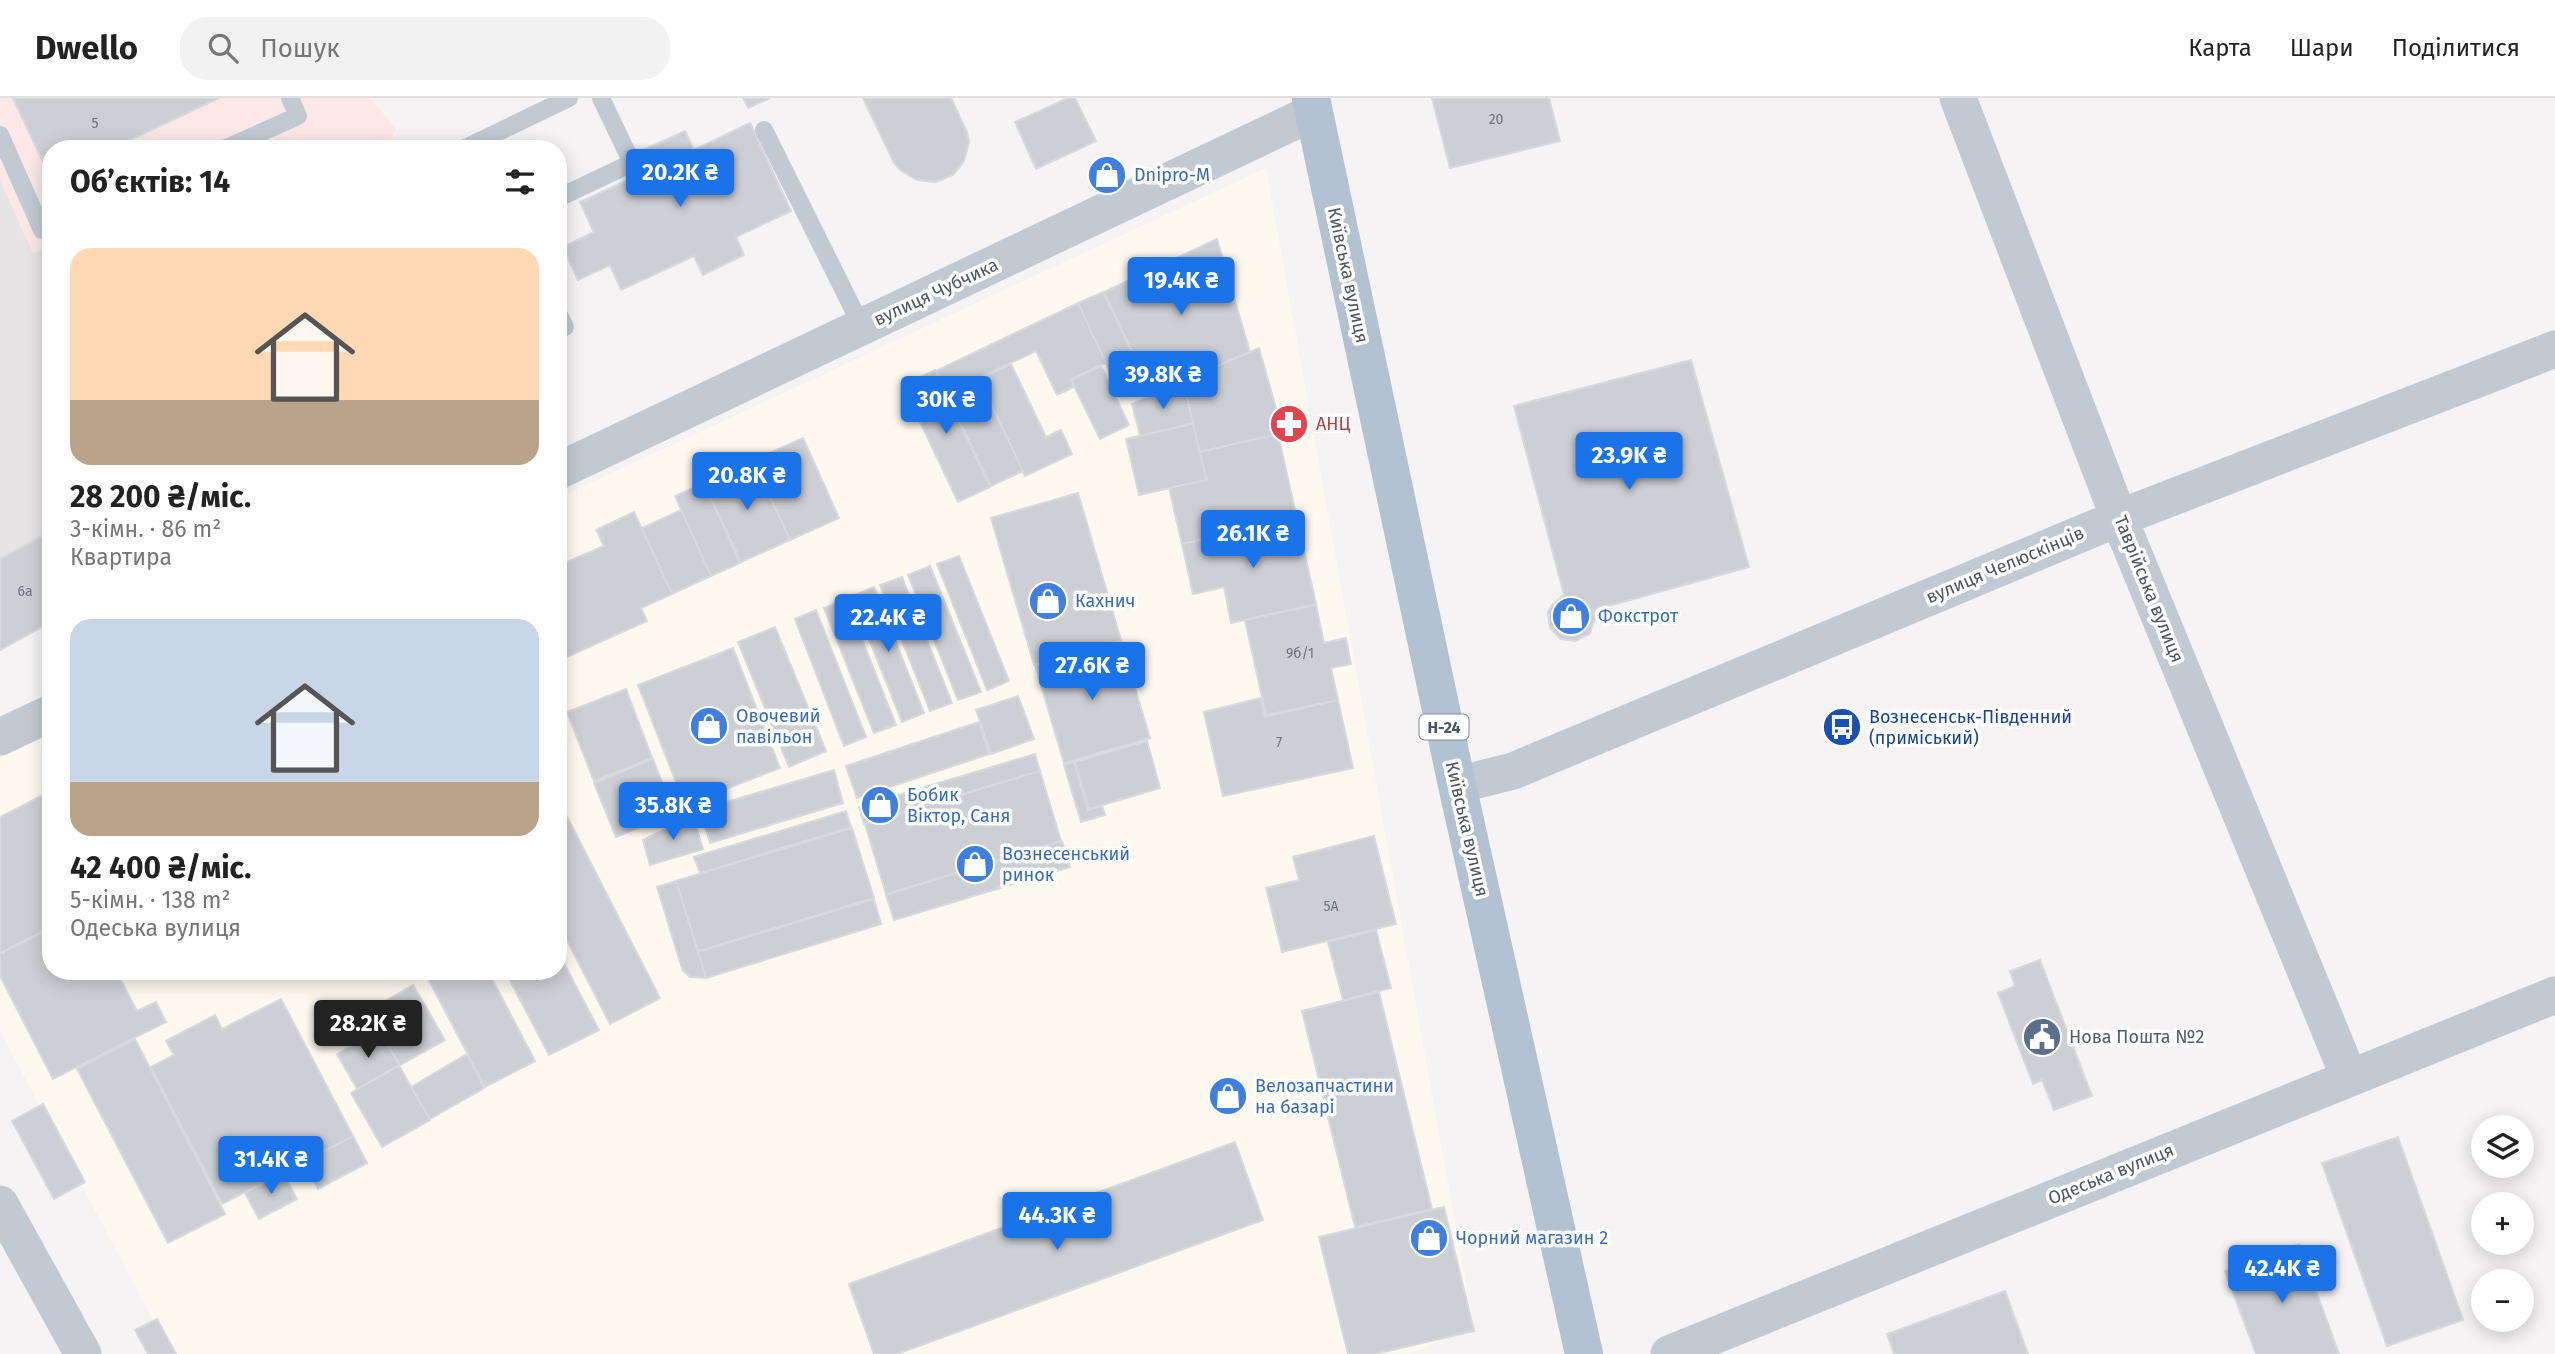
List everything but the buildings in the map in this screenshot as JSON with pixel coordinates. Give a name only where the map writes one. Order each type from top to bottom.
[{"type":"main road","name":"Київська вулиця","points":[[1312,105],[1457,785],[1584,1354]]},
{"type":"street","name":"Таврійська вулиця","points":[[1958,98],[2119,518],[2349,1077]]},
{"type":"street","name":"вулиця Чубчика","points":[[567,467],[862,327],[1312,105]]},
{"type":"street","name":"вулиця Челюскінців","points":[[1457,785],[1513,771],[2119,518],[2555,349]]},
{"type":"street","points":[[0,737],[42,717]]},
{"type":"street","name":"Одеська вулиця","points":[[1668,1354],[2555,995]]},
{"type":"street","points":[[0,1203],[83,1354]]},
{"type":"lane","points":[[244,140],[298,116],[290,98]]},
{"type":"lane","points":[[482,140],[569,98]]},
{"type":"lane","points":[[567,194],[632,163],[601,98]]},
{"type":"lane","points":[[764,130],[862,327]]},
{"type":"lane","points":[[0,135],[42,230]]},
{"type":"shaded area","points":[[0,98],[370,98],[396,129],[391,140],[42,140],[42,249],[33,253],[0,180]]},
{"type":"shaded area","name":"Вознесенський ринок","points":[[1266,168],[1474,1328],[1408,1354],[171,1354],[0,1031],[0,758],[42,738],[42,980],[567,980],[567,494]]},
{"type":"shaded area","points":[[0,180],[33,253],[42,249],[42,627],[0,650]]},
{"type":"place","name":"Dnipro-M","points":[[1107,175]]},
{"type":"place","name":"АНЦ","points":[[1289,424]]},
{"type":"place","name":"Кахнич","points":[[1048,601]]},
{"type":"place","name":"Фокстрот","points":[[1571,616]]},
{"type":"place","name":"Овочевий павільон","points":[[709,726]]},
{"type":"place","name":"Вознесенськ-Південний (приміський)","points":[[1842,727]]},
{"type":"place","name":"Бобик Віктор, Саня","points":[[880,805]]},
{"type":"place","name":"Вознесенський ринок","points":[[975,864]]},
{"type":"place","name":"Нова Пошта №2","points":[[2042,1037]]},
{"type":"place","name":"Велозапчастини на базарі","points":[[1228,1096]]},
{"type":"place","name":"Чорний магазин 2","points":[[1429,1238]]}]
